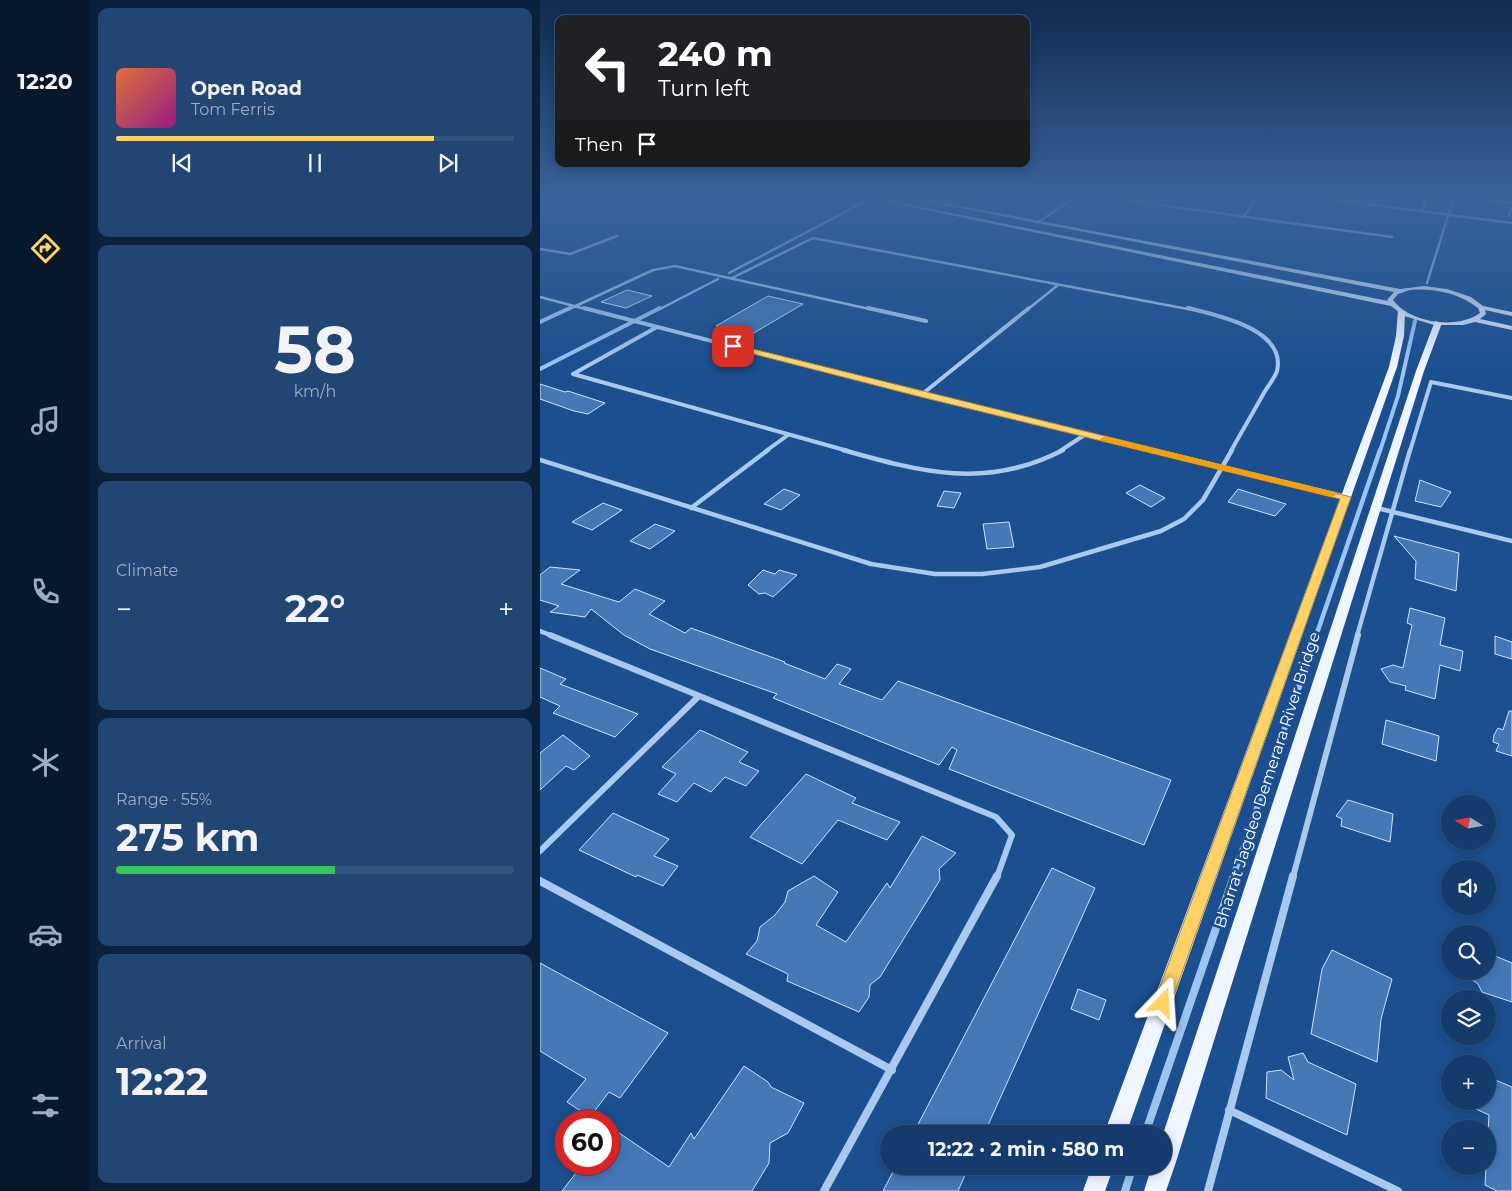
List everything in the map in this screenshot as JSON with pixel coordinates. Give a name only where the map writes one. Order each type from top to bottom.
[{"type":"main road","points":[[1146,256],[1396,308],[1417,319],[1459,324],[1475,320],[1512,328]]},
{"type":"main road","points":[[1214,256],[1400,291],[1424,288],[1444,290],[1470,299],[1481,307],[1512,314]]},
{"type":"main road","points":[[1396,308],[1391,297],[1400,291]]},
{"type":"main road","points":[[1475,320],[1482,314],[1481,307]]},
{"type":"main road","name":"Bharrat Jagdeo Demerara River Bridge","points":[[1118,1125],[1393,367],[1400,336],[1396,308]]},
{"type":"main road","name":"Bharrat Jagdeo Demerara River Bridge","points":[[1172,1141],[1384,510],[1420,372],[1438,323]]},
{"type":"main road","points":[[1094,1191],[1100,1175]]},
{"type":"main road","name":"Bharrat Jagdeo Demerara River Bridge","points":[[1155,1191],[1161,1175]]},
{"type":"street","points":[[732,278],[777,256]]},
{"type":"street","points":[[540,460],[870,564],[935,574],[982,574],[1040,567],[1086,556],[1161,531],[1184,519],[1203,500],[1277,371],[1279,362],[1276,350],[1270,341],[1244,325],[1216,316],[1183,308],[905,256]]},
{"type":"street","points":[[540,322],[653,270],[666,266],[675,266],[732,278],[926,321]]},
{"type":"street","points":[[921,394],[1058,285]]},
{"type":"street","points":[[540,297],[921,394],[1346,497]]},
{"type":"street","points":[[657,327],[573,374],[903,467],[955,476],[993,474],[1037,463],[1070,447],[1086,434]]},
{"type":"street","points":[[1208,1191],[1384,510],[1431,382],[1512,398]]},
{"type":"street","points":[[691,508],[788,435]]},
{"type":"street","points":[[1384,510],[1512,541]]},
{"type":"street","points":[[540,631],[996,817],[1012,835],[994,886],[824,1191]]},
{"type":"street","points":[[540,851],[700,696]]},
{"type":"street","points":[[540,881],[892,1070]]},
{"type":"street","points":[[1229,1110],[1398,1191]]},
{"type":"building","points":[[627,290],[652,296],[626,308],[601,302]]},
{"type":"building","points":[[768,296],[803,304],[752,334],[716,326]]},
{"type":"building","points":[[540,384],[605,403],[588,414],[574,411],[540,399]]},
{"type":"building","points":[[1420,480],[1451,492],[1441,507],[1415,501]]},
{"type":"building","points":[[1140,485],[1165,498],[1151,507],[1126,493]]},
{"type":"building","points":[[784,489],[800,495],[781,510],[764,504]]},
{"type":"building","points":[[1238,489],[1286,504],[1275,516],[1228,502]]},
{"type":"building","points":[[944,491],[961,493],[954,508],[937,506]]},
{"type":"building","points":[[603,503],[622,510],[592,530],[572,522]]},
{"type":"building","points":[[1009,522],[1014,547],[987,549],[983,524]]},
{"type":"building","points":[[655,524],[675,531],[650,549],[630,541]]},
{"type":"building","points":[[1394,536],[1459,553],[1456,591],[1415,579],[1416,561]]},
{"type":"building","points":[[550,567],[580,570],[561,584],[619,602],[635,589],[665,601],[649,614],[685,633],[691,628],[785,662],[825,679],[837,664],[851,669],[839,684],[882,700],[898,681],[1171,780],[1144,845],[949,769],[957,750],[952,747],[939,765],[773,698],[777,694],[650,649],[624,635],[591,609],[585,617],[550,612],[559,606],[540,600],[540,575]]},
{"type":"building","points":[[763,570],[775,574],[779,570],[797,575],[773,597],[765,593],[759,594],[748,585]]},
{"type":"building","points":[[1410,608],[1445,618],[1440,645],[1463,651],[1460,671],[1440,665],[1435,699],[1405,690],[1406,686],[1390,682],[1381,669],[1393,665],[1403,668],[1412,625],[1407,623]]},
{"type":"building","points":[[1495,636],[1512,642],[1512,659],[1495,654]]},
{"type":"building","points":[[540,668],[566,679],[560,684],[638,714],[615,737],[553,713],[560,706],[540,697]]},
{"type":"building","points":[[1509,711],[1512,711],[1512,756],[1496,751],[1499,744],[1493,742],[1498,728],[1503,730]]},
{"type":"building","points":[[1386,720],[1439,736],[1436,761],[1382,744]]},
{"type":"building","points":[[700,730],[748,752],[739,762],[759,771],[746,786],[725,777],[711,792],[694,783],[677,802],[658,794],[676,774],[662,767]]},
{"type":"building","points":[[563,735],[590,756],[574,770],[566,766],[540,790],[540,753]]},
{"type":"building","points":[[806,774],[856,798],[852,803],[900,822],[887,840],[838,820],[802,864],[750,837]]},
{"type":"building","points":[[1348,800],[1393,814],[1390,842],[1341,826],[1342,819],[1336,816]]},
{"type":"building","points":[[613,813],[669,839],[654,856],[678,866],[663,886],[637,875],[636,877],[579,850]]},
{"type":"building","points":[[922,836],[956,853],[939,869],[940,880],[880,977],[870,985],[869,997],[859,1012],[787,981],[788,974],[746,954],[757,941],[760,927],[775,915],[785,902],[788,891],[814,876],[838,892],[816,925],[846,942],[887,883],[890,888]]},
{"type":"building","points":[[1052,868],[1095,888],[988,1125],[918,1125]]},
{"type":"building","points":[[1332,950],[1392,979],[1381,1019],[1377,1062],[1311,1034],[1322,969]]},
{"type":"building","points":[[1496,956],[1512,963],[1512,1002],[1496,997],[1496,990],[1481,990],[1478,984],[1472,980],[1496,980]]},
{"type":"building","points":[[540,963],[668,1033],[620,1098],[609,1092],[595,1110],[579,1110],[567,1102],[586,1079],[540,1051]]},
{"type":"building","points":[[1078,989],[1106,1000],[1099,1020],[1071,1009]]},
{"type":"building","points":[[1303,1053],[1308,1062],[1356,1084],[1347,1135],[1266,1098],[1267,1072],[1281,1070],[1294,1080],[1288,1057]]},
{"type":"building","points":[[744,1066],[768,1082],[771,1087],[804,1103],[788,1133],[770,1143],[769,1163],[752,1191],[562,1191],[574,1175],[620,1175],[620,1134],[669,1167],[691,1133],[694,1139]]},
{"type":"building","points":[[1496,1080],[1512,1087],[1512,1191],[1497,1191],[1485,1185],[1486,1175],[1496,1175],[1496,1120],[1489,1120],[1489,1115],[1478,1110],[1496,1110]]},
{"type":"building","points":[[891,1175],[965,1175],[958,1191],[883,1191]]},
{"type":"waterway","points":[[729,273],[762,256]]},
{"type":"waterway","points":[[1427,283],[1436,256]]},
{"type":"waterway","points":[[658,310],[718,279]]},
{"type":"waterway","points":[[540,369],[660,308]]},
{"type":"waterway","points":[[1380,451],[1398,396],[1415,321]]},
{"type":"waterway","points":[[1316,636],[1380,450]]},
{"type":"waterway","points":[[1233,877],[1317,635]]},
{"type":"waterway","points":[[1148,1125],[1234,876]]},
{"type":"waterway","points":[[1125,1191],[1130,1175]]},
{"type":"slow traffic","points":[[1105,439],[1332,494]]},
{"type":"route","points":[[733,346],[921,394],[1346,497],[1163,1003]]}]
